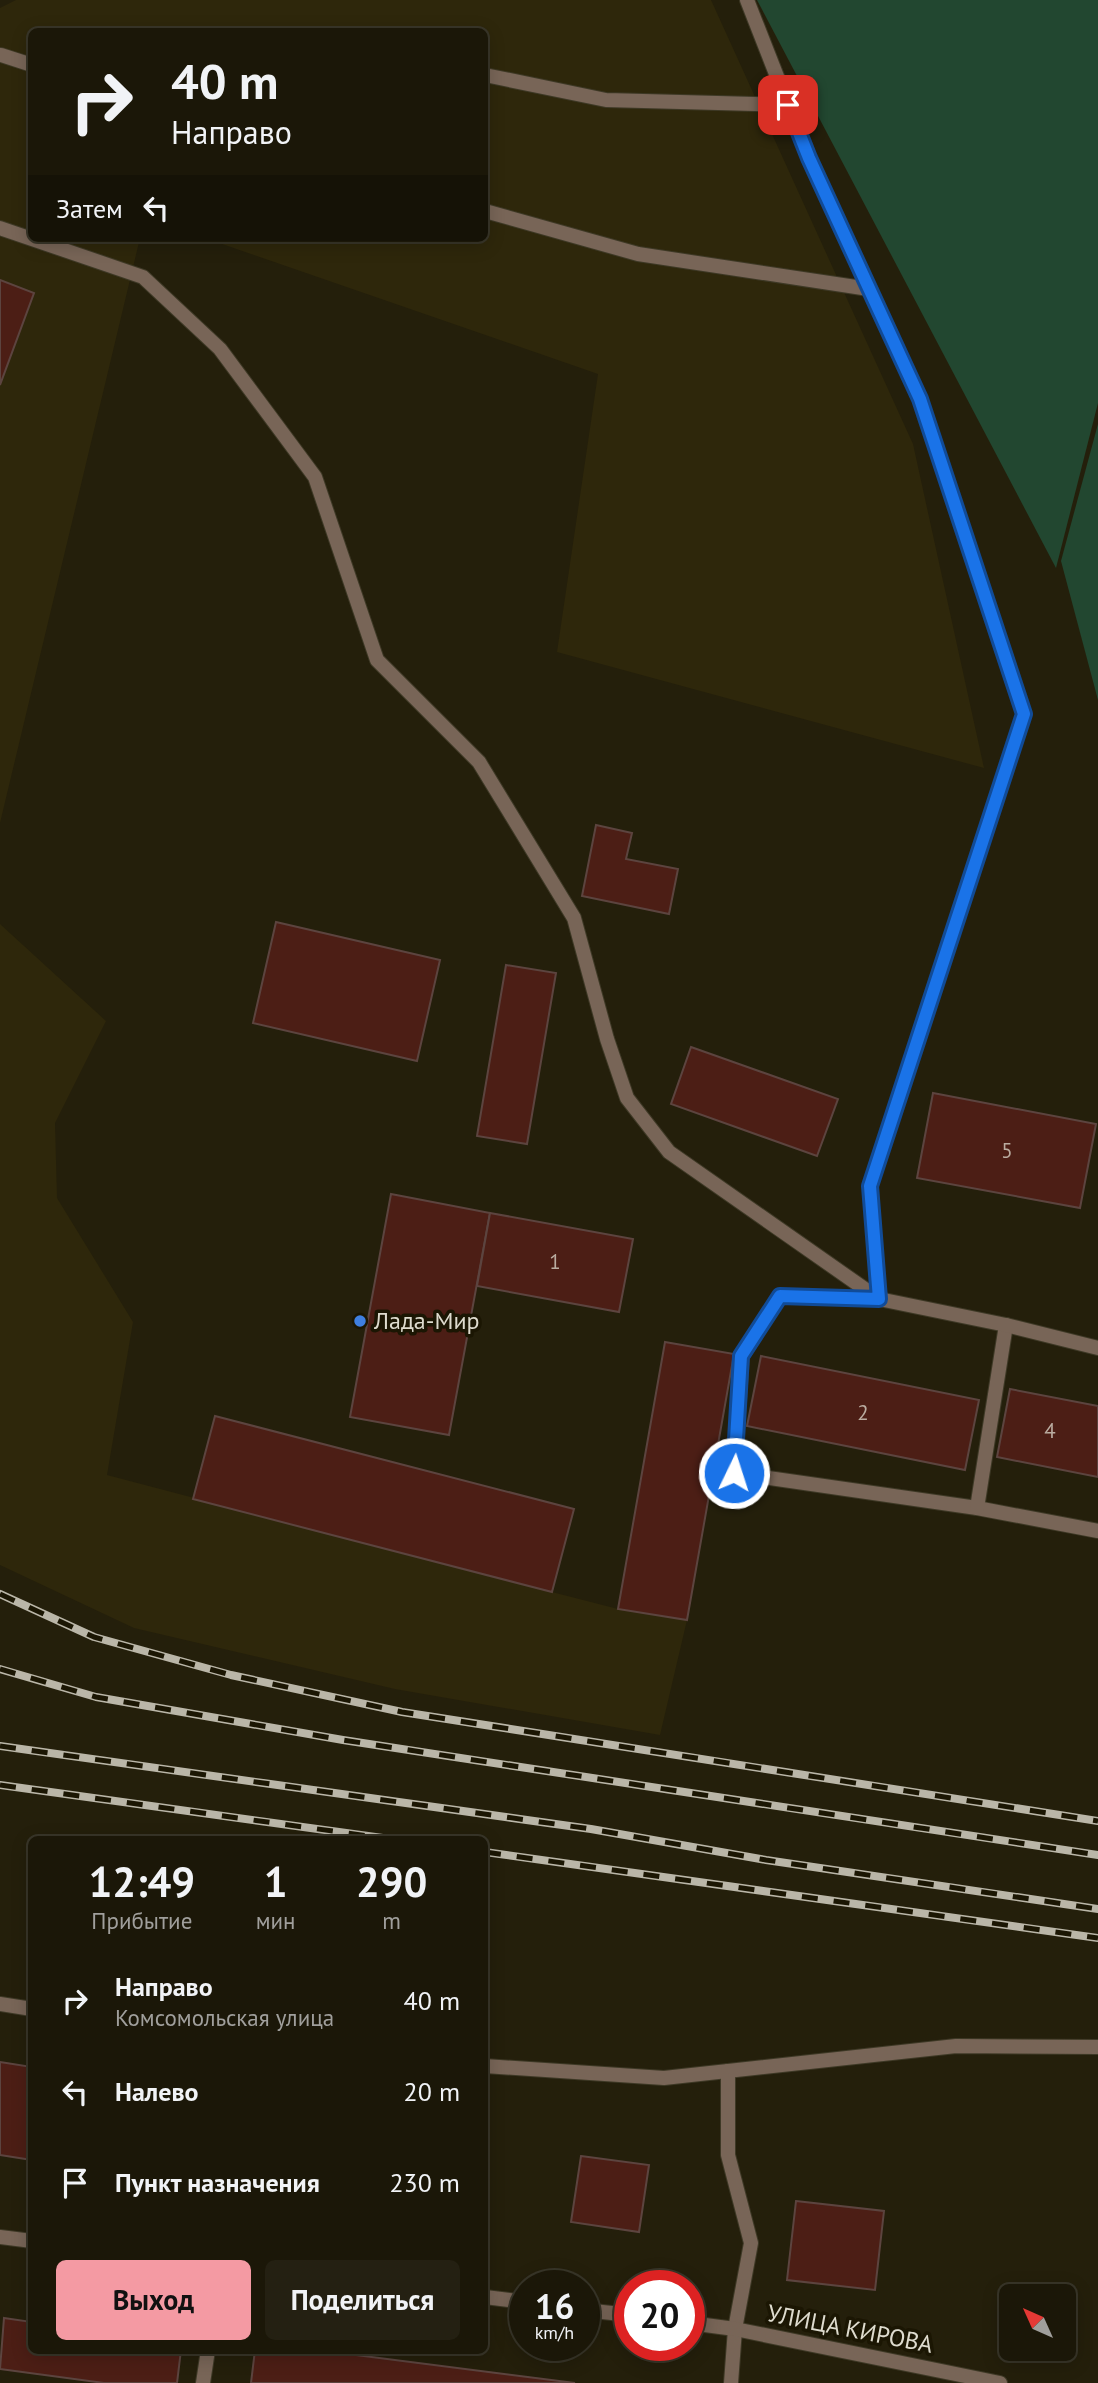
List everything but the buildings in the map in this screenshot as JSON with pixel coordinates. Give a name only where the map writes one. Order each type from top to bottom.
[{"type":"street","points":[[747,0],[809,158],[920,399],[1024,714],[870,1186],[879,1299]]},
{"type":"street","points":[[1,55],[28,64]]},
{"type":"street","points":[[488,76],[606,100],[788,105]]},
{"type":"street","points":[[488,212],[638,254],[869,289]]},
{"type":"street","points":[[0,228],[28,238]]},
{"type":"street","points":[[41,242],[143,277],[220,349],[315,477],[377,660],[479,762],[575,918],[607,1038],[627,1098],[670,1152],[879,1299]]},
{"type":"street","points":[[1098,1348],[1006,1325],[879,1299],[780,1296],[741,1356],[734,1473],[977,1508],[1098,1531]]},
{"type":"street","points":[[977,1508],[1006,1325]]},
{"type":"street","points":[[0,2004],[28,2008]]},
{"type":"street","points":[[488,2066],[664,2078],[956,2046],[1098,2047]]},
{"type":"street","points":[[727,2071],[727,2155],[751,2243],[735,2329],[731,2383]]},
{"type":"street","points":[[1,2238],[28,2241]]},
{"type":"street","points":[[488,2297],[509,2300]]},
{"type":"street","name":"УЛИЦА КИРОВА","points":[[705,2325],[1000,2383]]},
{"type":"street","points":[[203,2383],[207,2354]]},
{"type":"shaded area","points":[[16,0],[711,0],[913,444],[984,768],[557,652],[598,374],[217,242],[488,242],[488,28],[28,28],[28,242],[139,242],[0,823],[0,8]]},
{"type":"shaded area","points":[[0,924],[106,1021],[55,1123],[57,1198],[133,1322],[107,1475],[618,1609],[687,1620],[660,1735],[395,1689],[134,1628],[0,1565]]},
{"type":"green space","points":[[757,0],[1098,0],[1098,403],[1056,568]]},
{"type":"green space","points":[[1098,424],[1098,700],[1061,561]]},
{"type":"railway","points":[[0,1594],[94,1637],[231,1675],[402,1712],[1098,1821]]},
{"type":"railway","points":[[0,1669],[96,1697],[343,1740],[1098,1855]]},
{"type":"railway","points":[[0,1746],[591,1829],[766,1860],[1098,1909]]},
{"type":"railway","points":[[0,1785],[368,1836]]},
{"type":"railway","points":[[488,1852],[1098,1938]]},
{"type":"place","name":"Лада-Мир","points":[[360,1321]]},
{"type":"route","points":[[734,1473],[741,1356],[780,1296],[879,1299],[870,1186],[1024,714],[920,399],[809,158],[788,105]]}]
